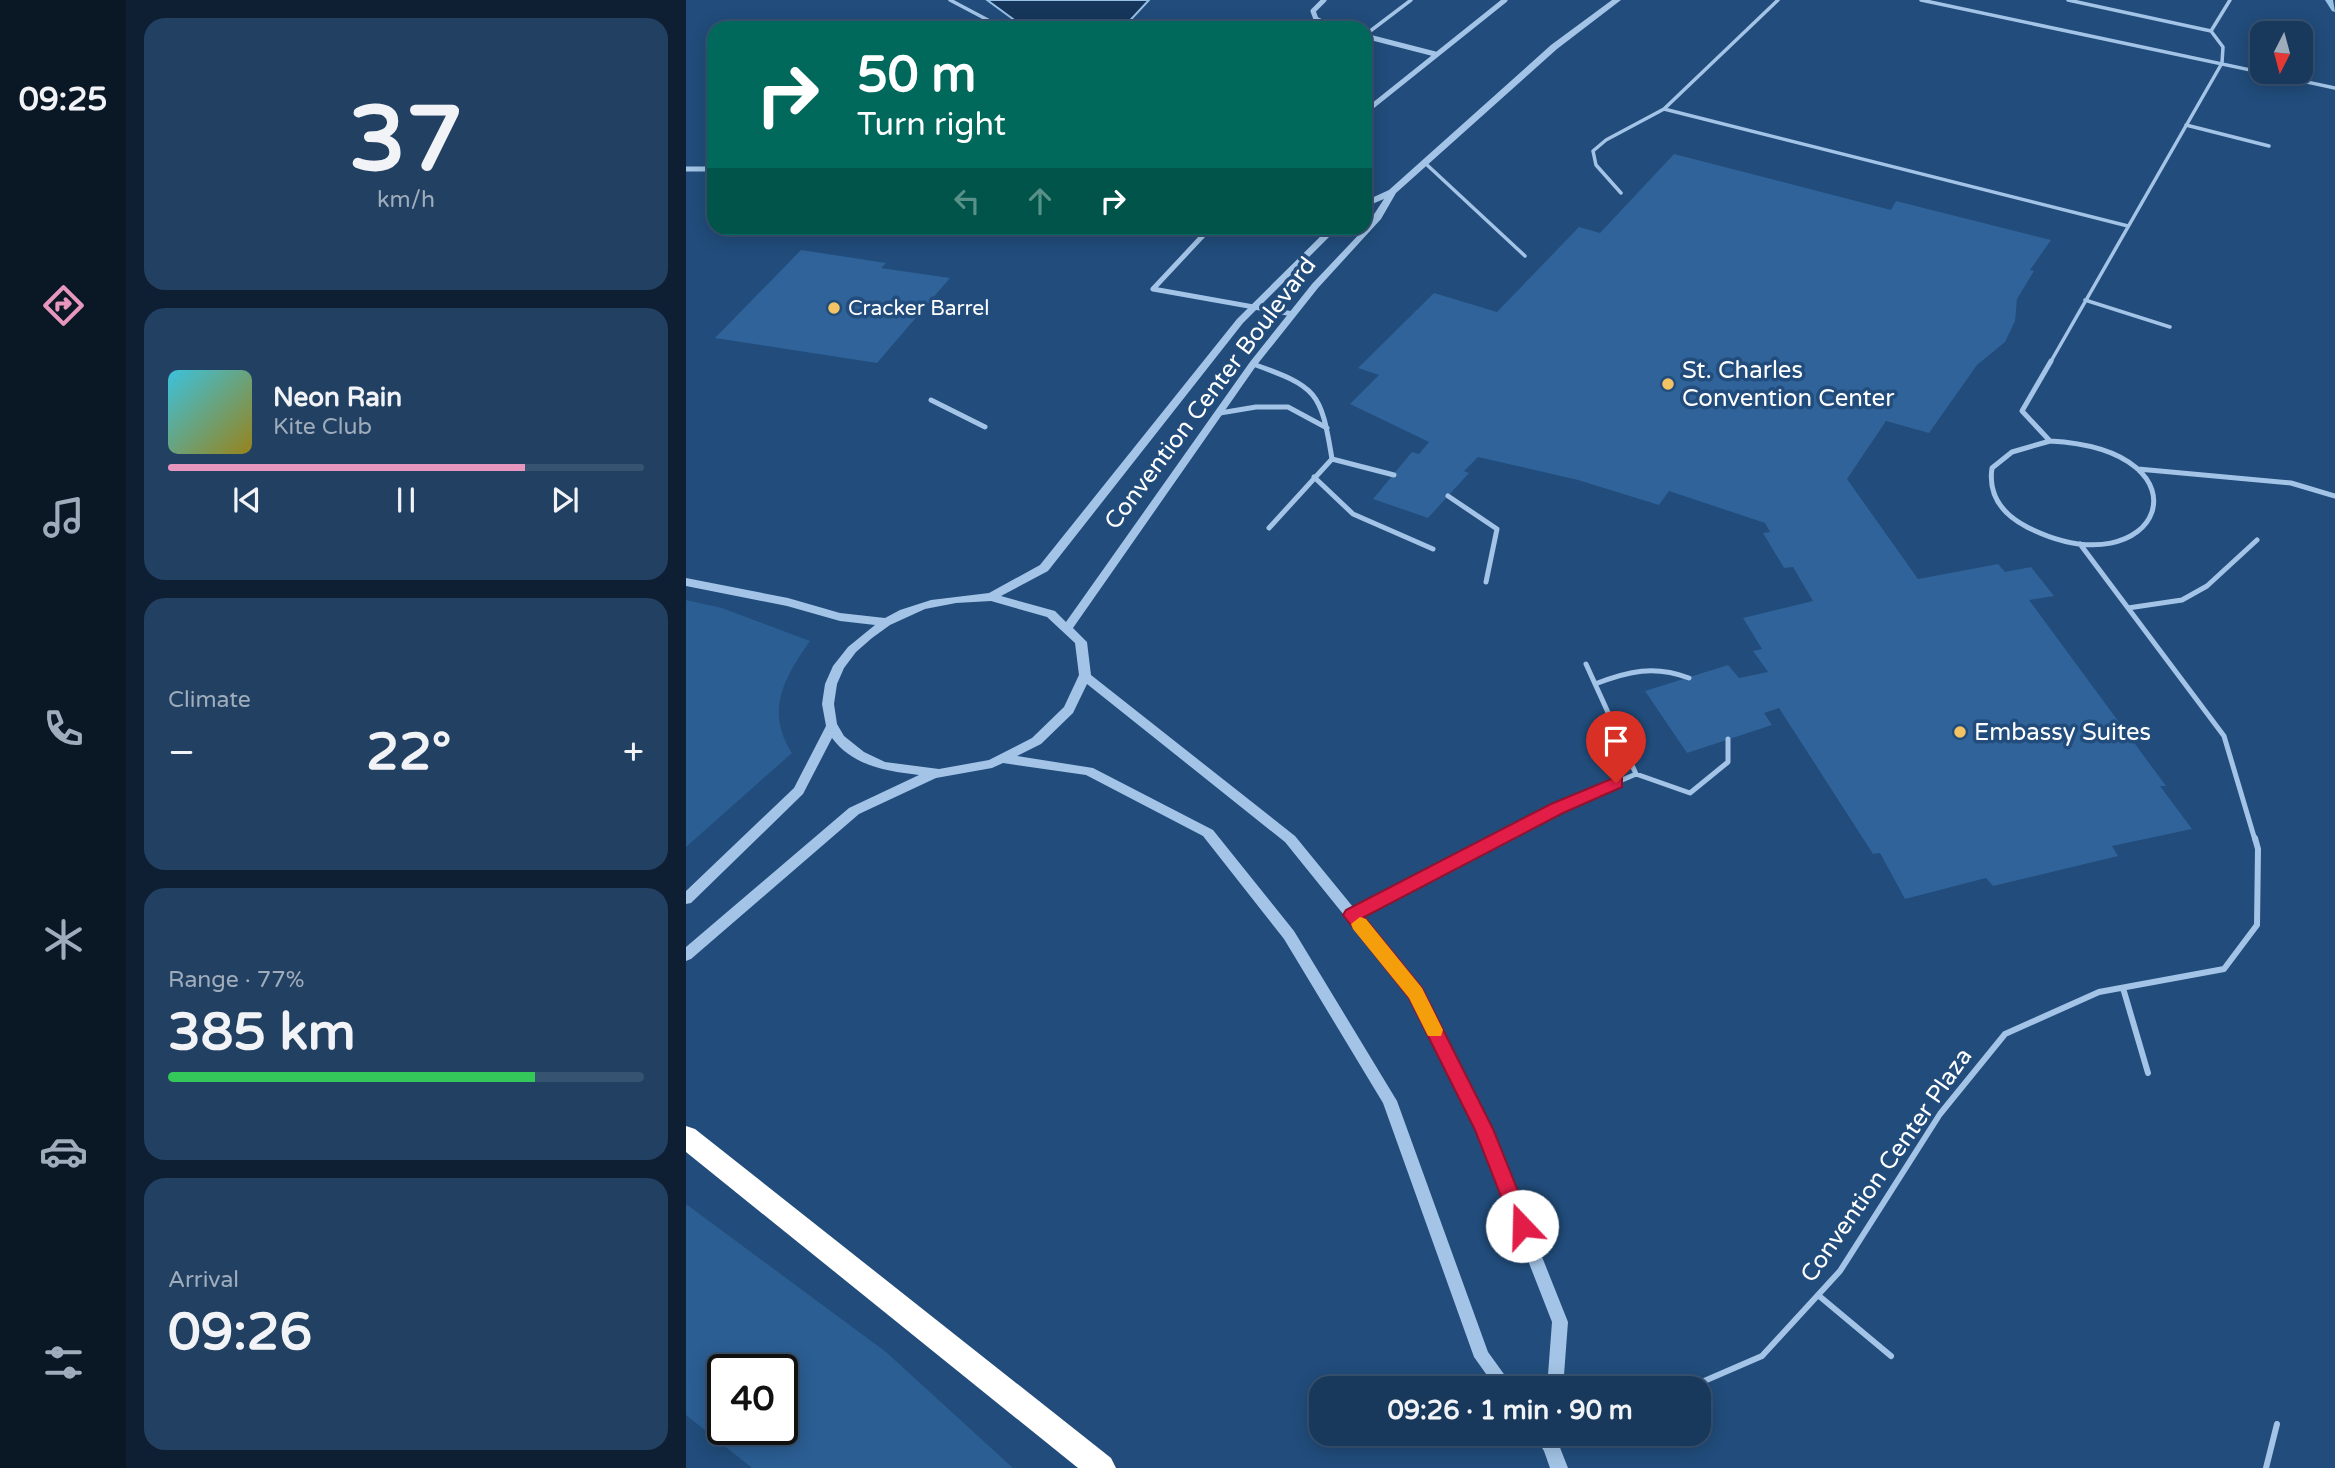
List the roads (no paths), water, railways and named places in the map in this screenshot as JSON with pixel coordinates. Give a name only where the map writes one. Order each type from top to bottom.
[{"type":"highway","points":[[686,1137],[1101,1468]]},
{"type":"street","points":[[1320,21],[1316,19],[1313,11],[1324,0]]},
{"type":"street","points":[[1372,106],[1505,0]]},
{"type":"street","name":"Convention Center Boulevard","points":[[1372,201],[1392,192],[1554,47],[1617,0]]},
{"type":"street","points":[[1372,38],[1435,54]]},
{"type":"street","points":[[686,169],[707,169]]},
{"type":"street","name":"Convention Center Boulevard","points":[[1372,224],[1392,192]]},
{"type":"street","points":[[1203,235],[1153,289],[1293,314]]},
{"type":"street","name":"Convention Center Boulevard","points":[[991,597],[1044,568],[1183,390],[1254,306],[1327,235]]},
{"type":"street","name":"Convention Center Boulevard","points":[[1069,626],[1126,540],[1253,364],[1362,235]]},
{"type":"street","points":[[686,582],[788,602],[840,617],[887,622]]},
{"type":"street","points":[[991,597],[1022,601],[1039,608],[1069,626],[1084,649],[1086,677],[1077,700],[1060,723],[1035,743],[1005,759],[971,769],[934,774],[900,771],[869,761],[846,746],[832,726],[827,699],[836,670],[858,644],[887,622],[920,607],[956,599],[991,597]]},
{"type":"street","points":[[1086,677],[1290,839],[1415,993],[1484,1129],[1560,1322],[1556,1376]]},
{"type":"street","points":[[686,899],[799,791],[832,726]]},
{"type":"street","points":[[1005,759],[1089,771],[1208,833],[1289,935],[1390,1101],[1482,1357],[1497,1376]]},
{"type":"street","points":[[686,955],[854,811],[934,774]]},
{"type":"street","points":[[1551,1446],[1559,1468]]},
{"type":"lane","points":[[950,0],[990,21]]},
{"type":"lane","points":[[1372,31],[1411,0]]},
{"type":"lane","points":[[1621,193],[1596,165],[1593,151],[1606,140],[1664,109],[1778,0]]},
{"type":"lane","points":[[1921,0],[2335,88]]},
{"type":"lane","points":[[2050,441],[2022,411],[2222,63],[2223,47],[2211,31],[2068,0]]},
{"type":"lane","points":[[2211,31],[2230,0]]},
{"type":"lane","points":[[1664,109],[2128,226]]},
{"type":"lane","points":[[2186,125],[2269,146]]},
{"type":"lane","points":[[1425,163],[1525,256]]},
{"type":"lane","points":[[2085,300],[2169,327]]},
{"type":"lane","points":[[1253,364],[1303,383],[1315,396],[1327,428],[1332,459]]},
{"type":"lane","points":[[931,400],[985,427]]},
{"type":"lane","points":[[1220,413],[1256,407],[1288,407],[1327,428]]},
{"type":"lane","points":[[2050,441],[2098,448],[2138,469],[2151,484],[2158,500],[2155,515],[2146,528],[2129,538],[2080,544],[2051,539],[2025,529],[2005,515],[1992,498],[1988,481],[1993,466],[2006,453],[2025,445],[2050,441]]},
{"type":"lane","points":[[1332,459],[1394,475]]},
{"type":"lane","points":[[1269,528],[1332,459]]},
{"type":"lane","points":[[2138,469],[2291,483],[2335,496]]},
{"type":"lane","points":[[1314,477],[1353,514],[1433,549]]},
{"type":"lane","points":[[1448,495],[1497,529],[1486,582]]},
{"type":"lane","points":[[2128,608],[2182,600],[2207,586],[2257,540]]},
{"type":"lane","name":"Convention Center Plaza","points":[[1711,1378],[1762,1356],[1840,1271],[1940,1114],[2005,1034],[2099,992],[2224,969],[2258,925],[2259,849],[2224,736],[2080,544]]},
{"type":"lane","points":[[1586,664],[1636,774]]},
{"type":"lane","points":[[1595,684],[1642,666],[1667,669],[1689,678]]},
{"type":"lane","points":[[1352,915],[1557,808],[1636,774],[1690,793],[1728,762],[1728,739]]},
{"type":"lane","points":[[2123,988],[2148,1073]]},
{"type":"lane","points":[[1818,1295],[1891,1356]]},
{"type":"lane","points":[[2266,1468],[2277,1424]]},
{"type":"waterway","points":[[2329,0],[2335,9]]},
{"type":"place","name":"Cracker Barrel","points":[[834,308]]},
{"type":"place","name":"St. Charles Convention Center","points":[[1668,384]]},
{"type":"place","name":"Embassy Suites","points":[[1960,732]]}]
